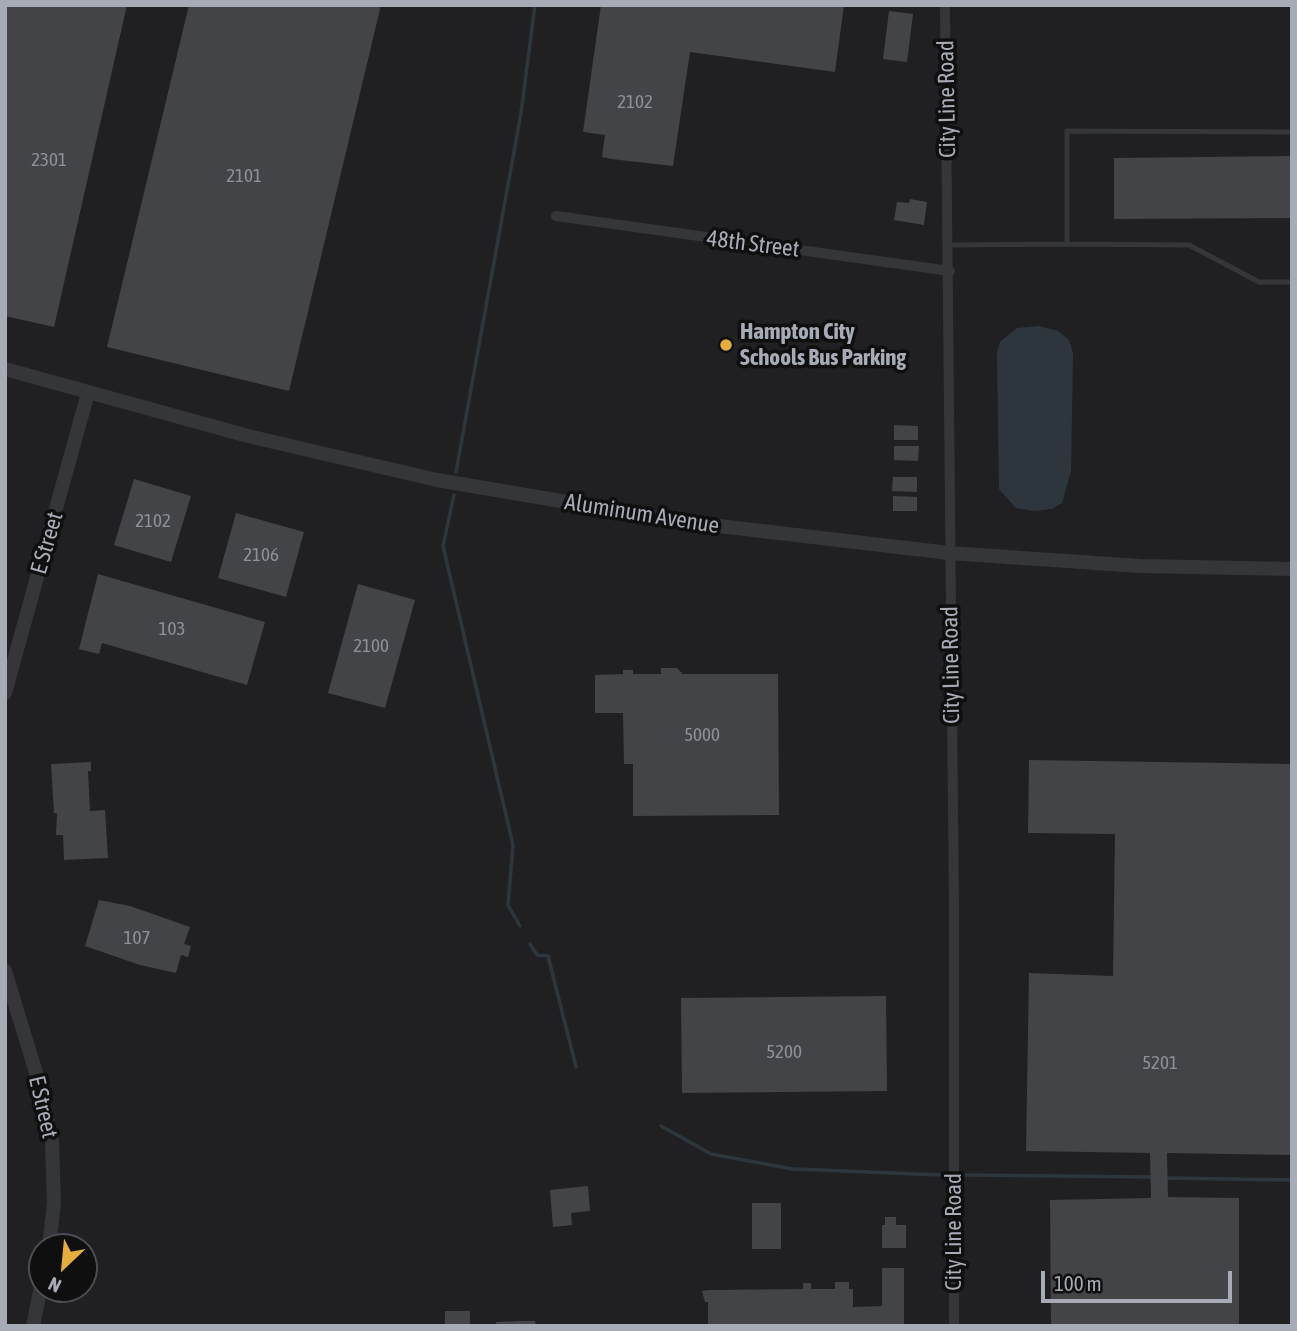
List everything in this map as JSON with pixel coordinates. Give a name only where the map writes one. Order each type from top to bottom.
[{"type":"street","name":"City Line Road","points":[[945,5],[950,245],[949,553],[954,908],[954,1326]]},
{"type":"street","name":"48th Street","points":[[556,216],[950,271]]},
{"type":"street","name":"Aluminum Avenue","points":[[5,369],[248,436],[437,480],[685,522],[949,553],[1140,566],[1292,569]]},
{"type":"street","name":"E Street","points":[[5,693],[88,393]]},
{"type":"street","name":"E Street","points":[[5,971],[49,1124],[54,1180],[50,1233]]},
{"type":"street","points":[[33,1326],[38,1303]]},
{"type":"lane","points":[[1068,244],[1067,131],[1292,132]]},
{"type":"lane","points":[[950,245],[1189,245],[1259,282],[1292,282]]},
{"type":"shaded area","points":[[5,5],[1292,5],[1292,1326],[5,1326]]},
{"type":"shaded area","points":[[1039,326],[1058,331],[1069,340],[1073,353],[1071,471],[1062,503],[1052,509],[1034,511],[1016,508],[999,489],[997,353],[1000,342],[1017,328]]},
{"type":"building","points":[[5,5],[127,5],[54,327],[5,316]]},
{"type":"building","points":[[189,5],[381,5],[289,391],[107,347]]},
{"type":"building","points":[[601,5],[844,5],[835,72],[690,52],[673,166],[602,157],[605,135],[583,132]]},
{"type":"building","points":[[889,11],[913,14],[907,62],[883,59]]},
{"type":"building","points":[[1292,156],[1292,218],[1114,219],[1114,158]]},
{"type":"building","points":[[910,199],[927,202],[924,225],[894,220],[897,202],[909,203]]},
{"type":"building","points":[[894,425],[918,426],[918,440],[894,440]]},
{"type":"building","points":[[894,446],[919,446],[918,461],[894,460]]},
{"type":"building","points":[[893,477],[917,477],[917,492],[892,491]]},
{"type":"building","points":[[134,479],[191,496],[171,562],[114,545]]},
{"type":"building","points":[[893,496],[917,497],[917,511],[893,511]]},
{"type":"building","points":[[236,513],[304,532],[286,597],[218,578]]},
{"type":"building","points":[[98,574],[265,622],[247,685],[102,643],[99,654],[79,649]]},
{"type":"building","points":[[358,584],[415,600],[385,708],[328,693]]},
{"type":"building","points":[[661,668],[677,668],[683,674],[778,674],[779,815],[633,816],[633,764],[624,764],[623,713],[595,713],[595,675],[623,674],[623,670],[633,670],[633,674],[661,674]]},
{"type":"building","points":[[1029,760],[1292,764],[1292,1155],[1167,1153],[1168,1197],[1239,1198],[1239,1326],[1051,1326],[1050,1200],[1151,1198],[1150,1153],[1026,1151],[1029,973],[1113,976],[1115,834],[1028,833]]},
{"type":"building","points":[[91,762],[91,771],[88,771],[90,811],[105,810],[108,858],[64,860],[63,835],[56,835],[57,813],[54,813],[51,764]]},
{"type":"building","points":[[99,900],[130,906],[190,927],[184,944],[191,946],[188,957],[181,955],[176,973],[140,965],[85,946]]},
{"type":"building","points":[[886,996],[887,1091],[682,1093],[681,998]]},
{"type":"building","points":[[588,1186],[590,1211],[571,1213],[572,1225],[553,1227],[550,1190]]},
{"type":"building","points":[[752,1203],[781,1203],[781,1249],[752,1249]]},
{"type":"building","points":[[885,1217],[896,1217],[896,1225],[906,1225],[906,1248],[882,1248],[882,1225],[885,1225]]},
{"type":"building","points":[[882,1268],[904,1268],[904,1326],[708,1326],[708,1302],[705,1302],[702,1291],[708,1290],[803,1289],[803,1283],[811,1283],[811,1289],[835,1289],[835,1282],[849,1282],[849,1289],[853,1289],[853,1307],[882,1306]]},
{"type":"building","points":[[445,1311],[470,1311],[470,1326],[445,1326]]},
{"type":"building","points":[[535,1321],[536,1326],[497,1326],[496,1322]]},
{"type":"waterway","points":[[456,472],[521,113],[535,5]]},
{"type":"waterway","points":[[454,495],[443,546],[513,845],[508,905],[520,926]]},
{"type":"waterway","points":[[530,944],[537,955],[548,956],[576,1067]]},
{"type":"waterway","points":[[661,1126],[711,1154],[793,1169],[943,1175]]},
{"type":"waterway","points":[[964,1175],[1153,1177]]},
{"type":"waterway","points":[[1164,1178],[1292,1180]]},
{"type":"place","name":"Hampton City Schools Bus Parking","points":[[726,345]]}]
